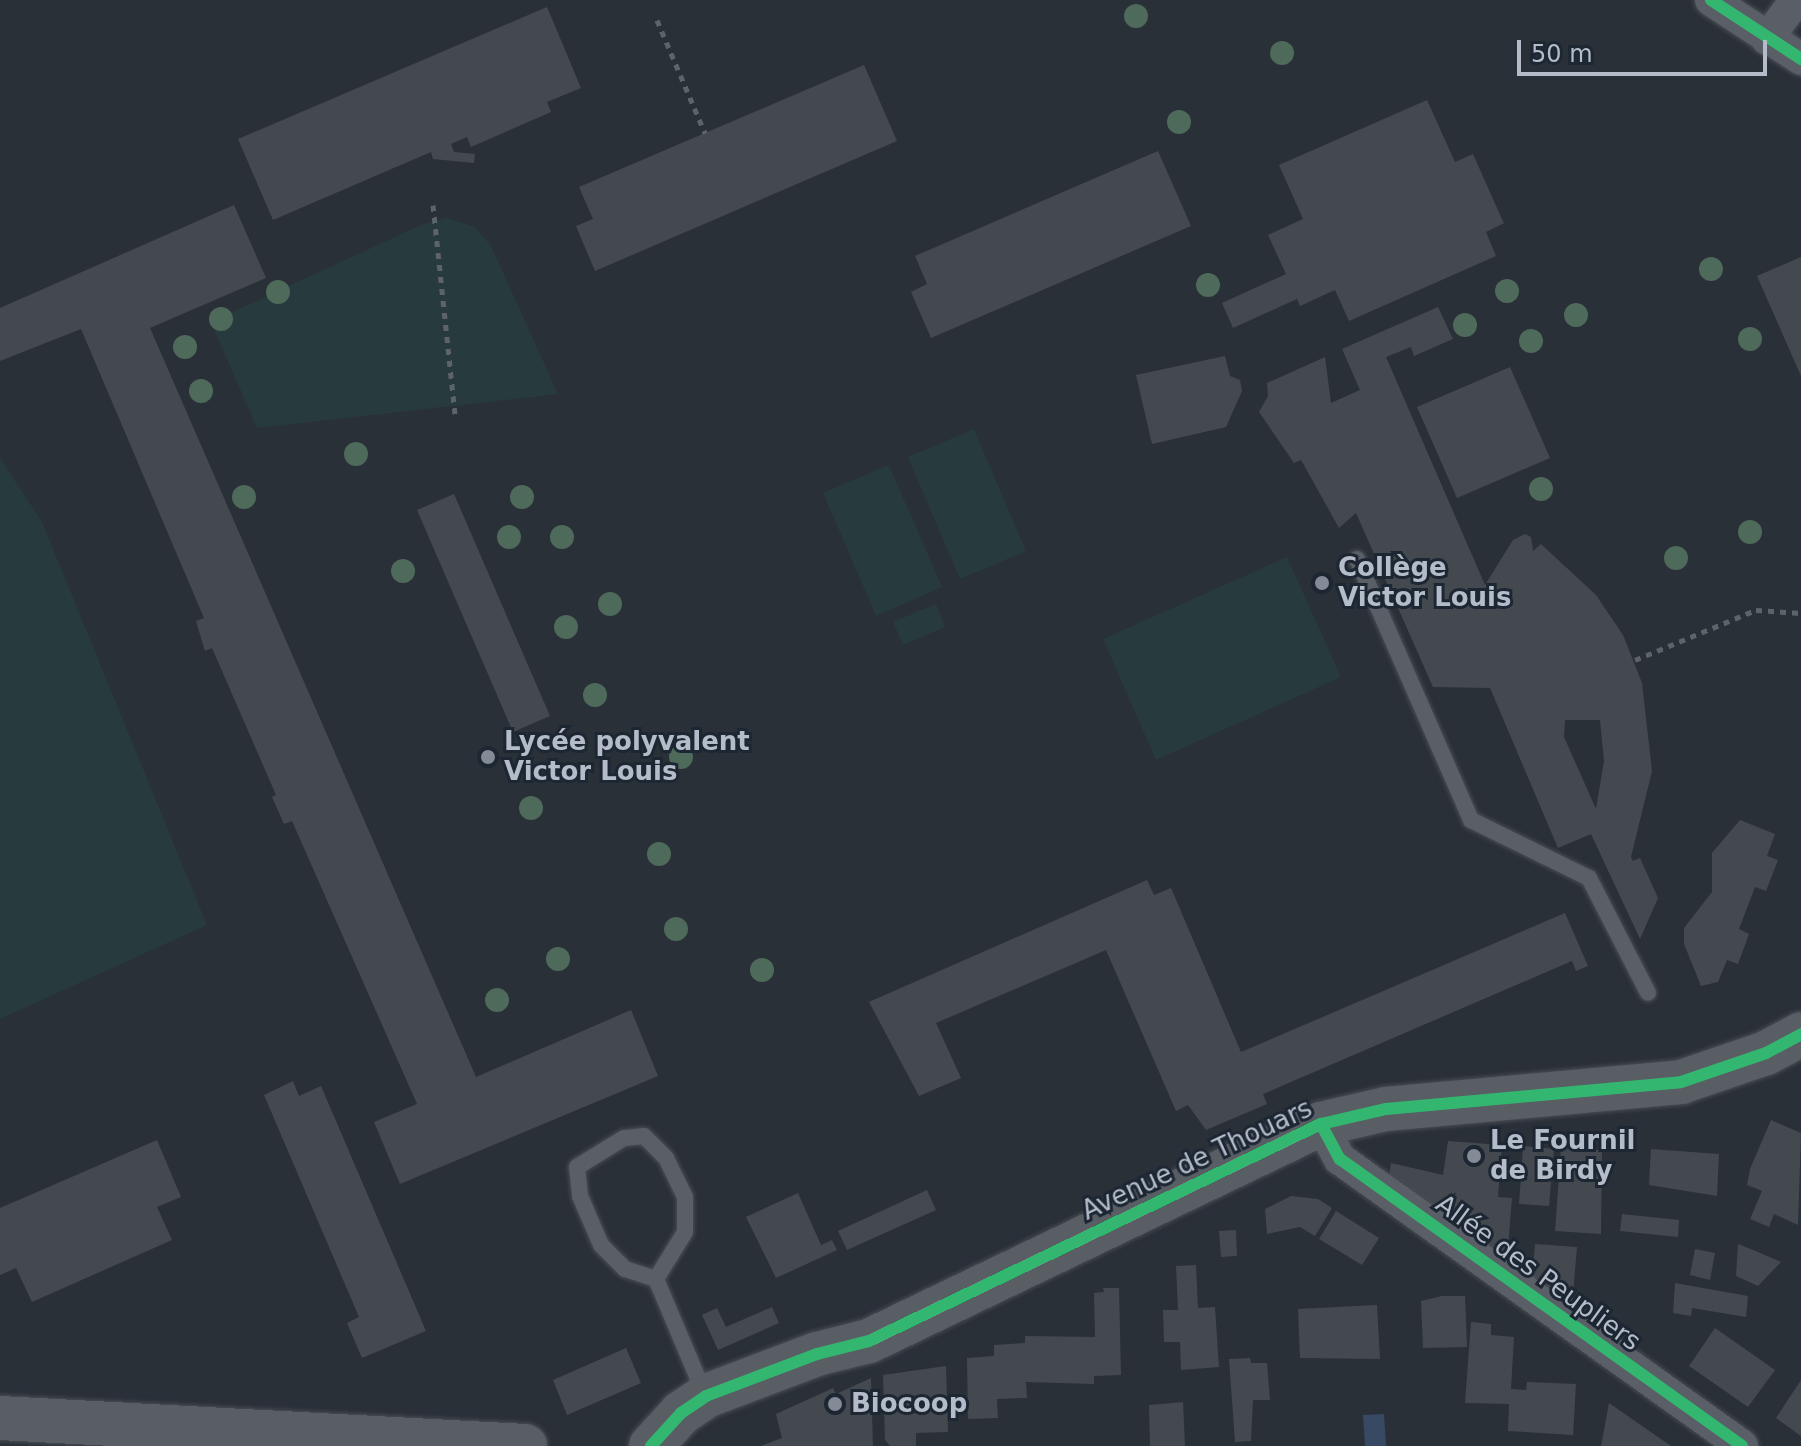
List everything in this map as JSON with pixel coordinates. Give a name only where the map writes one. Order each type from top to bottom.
[{"type":"street","points":[[1711,0],[1801,59]]},
{"type":"street","points":[[1767,39],[1796,0]]},
{"type":"street","name":"Avenue de Thouars","points":[[651,1446],[681,1413],[706,1396],[817,1354],[869,1341],[1321,1124],[1386,1109],[1681,1082],[1799,1039]]},
{"type":"street","name":"Allée des Peupliers","points":[[1321,1124],[1340,1159],[1742,1446]]},
{"type":"street","points":[[0,1418],[85,1434],[525,1446]]},
{"type":"street","points":[[0,1446],[7,1446]]},
{"type":"lane","points":[[1357,559],[1471,820],[1589,878],[1648,993]]},
{"type":"lane","points":[[656,1279],[685,1232],[685,1197],[666,1158],[644,1136],[624,1138],[577,1167],[580,1196],[601,1245],[625,1269],[656,1279],[706,1396]]},
{"type":"path","points":[[657,20],[705,133]]},
{"type":"path","points":[[433,205],[455,414]]},
{"type":"path","points":[[1635,660],[1756,610],[1801,613]]},
{"type":"green space","points":[[447,218],[475,227],[491,246],[558,394],[257,428],[211,322],[423,224]]},
{"type":"green space","points":[[974,429],[1026,551],[960,579],[908,457]]},
{"type":"green space","points":[[0,458],[42,522],[207,925],[0,1019]]},
{"type":"green space","points":[[889,465],[942,587],[876,616],[823,493]]},
{"type":"green space","points":[[1287,557],[1341,677],[1156,760],[1103,639]]},
{"type":"green space","points":[[936,604],[945,627],[903,645],[893,622]]},
{"type":"water","points":[[1384,1414],[1386,1446],[1365,1446],[1363,1415]]},
{"type":"building","points":[[547,7],[581,88],[547,102],[551,112],[471,147],[467,137],[451,144],[454,152],[475,154],[474,163],[433,159],[431,152],[273,220],[238,139]]},
{"type":"building","points":[[864,65],[897,141],[595,271],[576,226],[593,219],[579,187]]},
{"type":"building","points":[[1427,100],[1455,162],[1473,154],[1504,223],[1486,232],[1496,256],[1349,321],[1335,290],[1300,306],[1297,299],[1233,328],[1222,303],[1286,274],[1268,235],[1303,219],[1279,165]]},
{"type":"building","points":[[1158,151],[1191,226],[931,338],[911,292],[927,284],[915,256]]},
{"type":"building","points":[[234,205],[266,278],[150,328],[476,1077],[631,1010],[658,1076],[400,1184],[374,1122],[417,1104],[292,821],[284,824],[272,797],[276,795],[212,648],[205,651],[196,621],[204,618],[81,329],[0,361],[0,308]]},
{"type":"building","points":[[1801,257],[1801,376],[1757,276]]},
{"type":"building","points":[[1438,307],[1453,339],[1414,356],[1411,347],[1386,357],[1485,585],[1513,540],[1525,534],[1531,537],[1533,551],[1541,544],[1596,595],[1623,635],[1642,683],[1652,771],[1631,857],[1633,861],[1640,858],[1658,898],[1640,939],[1591,834],[1558,848],[1490,688],[1433,687],[1356,513],[1339,528],[1301,460],[1294,463],[1259,412],[1268,396],[1267,383],[1325,357],[1331,403],[1360,390],[1342,349]],"holes":[[[1565,720],[1600,720],[1604,761],[1596,809],[1564,737]]]},
{"type":"building","points":[[1225,356],[1230,376],[1240,380],[1242,391],[1226,427],[1152,444],[1136,375]]},
{"type":"building","points":[[1510,367],[1550,458],[1457,498],[1417,407]]},
{"type":"building","points":[[454,494],[550,716],[513,732],[417,510]]},
{"type":"building","points":[[1740,820],[1775,834],[1767,856],[1778,860],[1766,891],[1755,887],[1739,929],[1749,934],[1738,964],[1727,960],[1718,982],[1701,986],[1684,944],[1684,928],[1712,892],[1712,853]]},
{"type":"building","points":[[1147,880],[1154,895],[1171,888],[1241,1052],[1565,913],[1588,966],[1576,971],[1572,961],[1263,1094],[1267,1104],[1206,1130],[1188,1105],[1176,1111],[1106,950],[936,1023],[961,1078],[919,1096],[869,1002]]},
{"type":"building","points":[[293,1081],[299,1096],[321,1086],[426,1331],[362,1358],[347,1323],[359,1317],[264,1095]]},
{"type":"building","points":[[1771,1120],[1801,1133],[1798,1225],[1774,1214],[1769,1227],[1750,1219],[1762,1191],[1747,1185],[1750,1169]]},
{"type":"building","points":[[157,1140],[181,1197],[157,1207],[172,1240],[32,1302],[16,1268],[0,1275],[0,1208]]},
{"type":"building","points":[[1448,1141],[1502,1145],[1498,1197],[1512,1198],[1507,1260],[1389,1176],[1391,1163],[1443,1175]]},
{"type":"building","points":[[1523,1146],[1554,1149],[1549,1206],[1519,1204]]},
{"type":"building","points":[[1561,1148],[1602,1150],[1601,1234],[1555,1231]]},
{"type":"building","points":[[1651,1149],[1719,1154],[1717,1196],[1649,1185]]},
{"type":"building","points":[[927,1190],[936,1210],[847,1250],[838,1231]]},
{"type":"building","points":[[798,1193],[821,1245],[832,1240],[837,1250],[776,1278],[746,1217]]},
{"type":"building","points":[[1291,1196],[1318,1199],[1332,1208],[1315,1236],[1300,1227],[1267,1234],[1265,1209]]},
{"type":"building","points":[[1336,1211],[1379,1238],[1362,1265],[1319,1239]]},
{"type":"building","points":[[1622,1214],[1679,1220],[1678,1237],[1620,1231]]},
{"type":"building","points":[[1236,1230],[1237,1256],[1221,1257],[1219,1231]]},
{"type":"building","points":[[1535,1244],[1577,1247],[1572,1306],[1532,1277]]},
{"type":"building","points":[[1738,1244],[1781,1262],[1758,1286],[1736,1276]]},
{"type":"building","points":[[1695,1249],[1715,1253],[1710,1280],[1690,1275]]},
{"type":"building","points":[[1196,1265],[1198,1308],[1215,1307],[1219,1367],[1181,1370],[1180,1342],[1164,1342],[1163,1310],[1178,1310],[1176,1266]]},
{"type":"building","points":[[1675,1283],[1748,1296],[1746,1317],[1692,1308],[1691,1316],[1673,1313]]},
{"type":"building","points":[[1103,1288],[1119,1288],[1121,1375],[1094,1376],[1094,1384],[1026,1382],[1027,1398],[997,1399],[998,1418],[968,1419],[967,1358],[994,1356],[994,1345],[1025,1343],[1025,1336],[1095,1337],[1094,1293],[1104,1292]]},
{"type":"building","points":[[1442,1296],[1465,1296],[1467,1347],[1423,1348],[1421,1301]]},
{"type":"building","points":[[1377,1305],[1380,1359],[1300,1358],[1298,1309]]},
{"type":"building","points":[[772,1307],[779,1323],[718,1350],[702,1315],[717,1308],[726,1327]]},
{"type":"building","points":[[1471,1322],[1491,1324],[1491,1335],[1514,1337],[1511,1389],[1526,1390],[1527,1382],[1576,1384],[1573,1435],[1508,1431],[1509,1404],[1465,1403]]},
{"type":"building","points":[[1715,1328],[1775,1370],[1748,1407],[1689,1366]]},
{"type":"building","points":[[626,1348],[641,1383],[567,1415],[553,1380]]},
{"type":"building","points":[[1250,1358],[1251,1363],[1267,1363],[1270,1400],[1253,1400],[1251,1441],[1235,1442],[1229,1359]]},
{"type":"building","points":[[946,1366],[948,1432],[916,1433],[916,1446],[890,1446],[885,1440],[883,1375]]},
{"type":"building","name":"Biocoop","points":[[871,1378],[873,1446],[761,1446],[782,1438],[776,1414],[833,1388],[836,1394]]},
{"type":"building","points":[[1801,1380],[1801,1436],[1776,1418]]},
{"type":"building","points":[[1183,1402],[1185,1446],[1150,1446],[1149,1405]]},
{"type":"building","points":[[1609,1403],[1671,1446],[1601,1446]]},
{"type":"cycle path","points":[[1711,0],[1801,59]]},
{"type":"cycle path","points":[[651,1446],[681,1413],[706,1396],[817,1354],[869,1341],[1321,1124],[1386,1109],[1681,1082],[1766,1053],[1801,1034]]},
{"type":"cycle path","points":[[1321,1124],[1340,1159],[1742,1446]]},
{"type":"place","name":"Collège Victor Louis","points":[[1322,583]]},
{"type":"place","name":"Lycée polyvalent Victor Louis","points":[[488,757]]},
{"type":"place","name":"Le Fournil de Birdy","points":[[1474,1156]]},
{"type":"place","name":"Biocoop","points":[[835,1404]]}]
